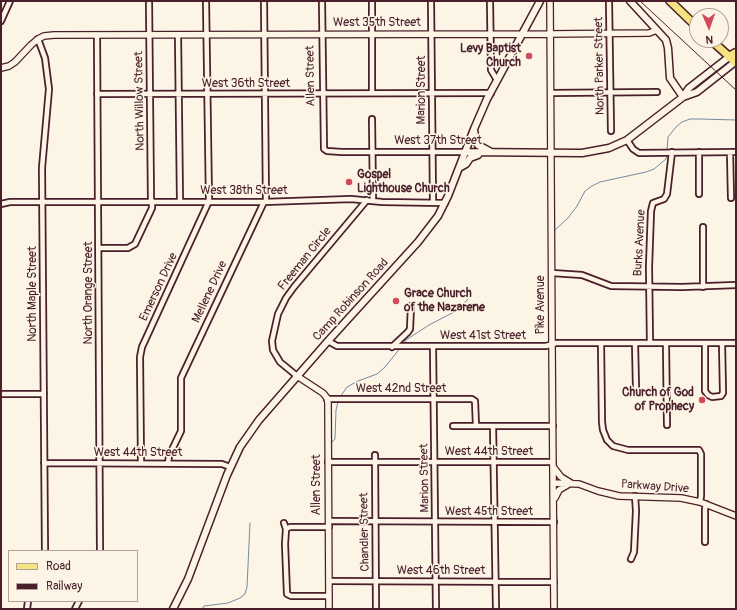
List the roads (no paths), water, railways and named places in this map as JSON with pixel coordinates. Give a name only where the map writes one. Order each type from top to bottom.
[{"type":"main road","name":"Camp Robinson Road","points":[[173,609],[188,579],[230,467],[240,447],[253,428],[297,376],[428,230],[445,203],[474,129],[497,80],[540,1]]},
{"type":"main road","points":[[630,1],[658,30],[667,43],[670,78],[683,97]]},
{"type":"main road","points":[[670,1],[689,19]]},
{"type":"main road","points":[[721,48],[735,59]]},
{"type":"main road","name":"West 37th Street","points":[[465,152],[591,152],[609,148],[627,140],[683,97],[697,92],[735,59]]},
{"type":"main road","points":[[474,129],[478,145],[491,152]]},
{"type":"main road","points":[[459,168],[466,164],[473,156],[484,152]]},
{"type":"street","points":[[1,21],[10,1]]},
{"type":"street","name":"North Willow Street","points":[[99,248],[128,248],[135,244],[152,208],[149,1]]},
{"type":"street","points":[[206,1],[210,201]]},
{"type":"street","points":[[264,1],[265,202]]},
{"type":"street","name":"Allen Street","points":[[322,1],[323,146],[325,150]]},
{"type":"street","points":[[372,1],[372,93]]},
{"type":"street","name":"Marion Street","points":[[431,1],[433,202]]},
{"type":"street","points":[[490,1],[491,70],[497,80]]},
{"type":"street","name":"Pike Avenue","points":[[550,1],[554,609]]},
{"type":"street","name":"North Parker Street","points":[[609,1],[611,131]]},
{"type":"street","name":"West 35th Street","points":[[38,39],[50,35],[550,34],[649,33],[658,30]]},
{"type":"street","points":[[178,34],[180,201]]},
{"type":"street","name":"North Orange Street","points":[[97,35],[100,550]]},
{"type":"street","points":[[1,68],[13,64],[38,39]]},
{"type":"street","name":"North Maple Street","points":[[38,39],[47,65],[49,89],[43,152],[42,202],[45,550]]},
{"type":"street","points":[[551,93],[657,92]]},
{"type":"street","name":"West 36th Street","points":[[97,94],[491,93]]},
{"type":"street","points":[[372,119],[373,201]]},
{"type":"street","points":[[627,140],[633,149],[639,153],[736,152]]},
{"type":"street","name":"West 37th Street","points":[[325,150],[330,152],[465,152]]},
{"type":"street","name":"Burks Avenue","points":[[650,344],[652,206],[654,203],[664,199],[668,194],[671,152]]},
{"type":"street","points":[[699,152],[699,194]]},
{"type":"street","points":[[730,152],[731,198]]},
{"type":"street","name":"West 38th Street","points":[[1,204],[10,202],[265,202],[351,199],[445,203]]},
{"type":"street","name":"Freeman Circle","points":[[297,376],[280,362],[273,350],[272,341],[278,314],[286,298],[294,287],[367,200]]},
{"type":"street","name":"Emerson Drive","points":[[141,463],[141,353],[144,342],[210,201]]},
{"type":"street","name":"Mellene Drive","points":[[168,463],[169,456],[181,430],[181,378],[265,202]]},
{"type":"street","points":[[703,227],[703,286]]},
{"type":"street","points":[[552,273],[582,275],[611,286],[736,285]]},
{"type":"street","points":[[394,347],[410,328],[411,306]]},
{"type":"street","name":"West 41st Street","points":[[328,341],[337,346],[394,347],[546,346],[556,343],[736,343]]},
{"type":"street","points":[[601,343],[602,426],[605,436],[610,444],[616,448],[628,450],[697,449],[700,451],[701,481],[705,509],[705,542]]},
{"type":"street","points":[[705,344],[705,391],[712,397],[721,396],[723,393],[722,343]]},
{"type":"street","points":[[635,344],[636,388]]},
{"type":"street","points":[[666,344],[667,425]]},
{"type":"street","name":"Marion Street","points":[[433,346],[436,609]]},
{"type":"street","points":[[297,376],[323,393],[327,399]]},
{"type":"street","points":[[1,394],[44,394]]},
{"type":"street","name":"Allen Street","points":[[327,399],[329,609]]},
{"type":"street","name":"West 42nd Street","points":[[327,399],[472,399],[475,400],[476,426]]},
{"type":"street","points":[[453,426],[553,426]]},
{"type":"street","points":[[493,426],[496,609]]},
{"type":"street","name":"Chandler Street","points":[[375,455],[376,609]]},
{"type":"street","name":"West 44th Street","points":[[44,463],[100,462],[222,464],[230,467]]},
{"type":"street","name":"West 44th Street","points":[[328,462],[493,462],[553,465]]},
{"type":"street","name":"Parkway Drive","points":[[553,465],[561,477],[572,483]]},
{"type":"street","name":"Parkway Drive","points":[[554,483],[579,484],[606,493],[635,496],[671,497],[703,503],[736,516]]},
{"type":"street","points":[[554,502],[559,490],[572,483]]},
{"type":"street","points":[[631,559],[634,546],[636,511],[635,496]]},
{"type":"street","name":"West 45th Street","points":[[286,529],[290,526],[375,521],[554,522]]},
{"type":"street","points":[[284,523],[286,529],[285,544],[287,594],[291,596],[329,596]]},
{"type":"street","name":"West 46th Street","points":[[329,581],[554,582]]},
{"type":"waterway","points":[[667,151],[668,137],[682,122],[690,119],[736,120]]},
{"type":"waterway","points":[[554,231],[568,218],[577,206],[585,191],[592,186],[600,182],[654,169],[666,159],[667,154]]},
{"type":"waterway","points":[[403,345],[406,340],[429,325],[458,310],[468,299]]},
{"type":"waterway","points":[[340,397],[347,387],[377,374],[385,367],[401,347]]},
{"type":"waterway","points":[[331,443],[335,439],[336,410],[338,402]]},
{"type":"waterway","points":[[202,609],[204,606],[228,603],[245,594],[247,587],[250,523]]},
{"type":"railway","points":[[640,1],[736,90]]},
{"type":"place","name":"Levy Baptist Church","points":[[529,56]]},
{"type":"place","name":"Gospel Lighthouse Church","points":[[349,182]]},
{"type":"place","name":"Grace Church of the Nazarene","points":[[396,301]]},
{"type":"place","name":"Church of God of Prophecy","points":[[702,400]]}]
